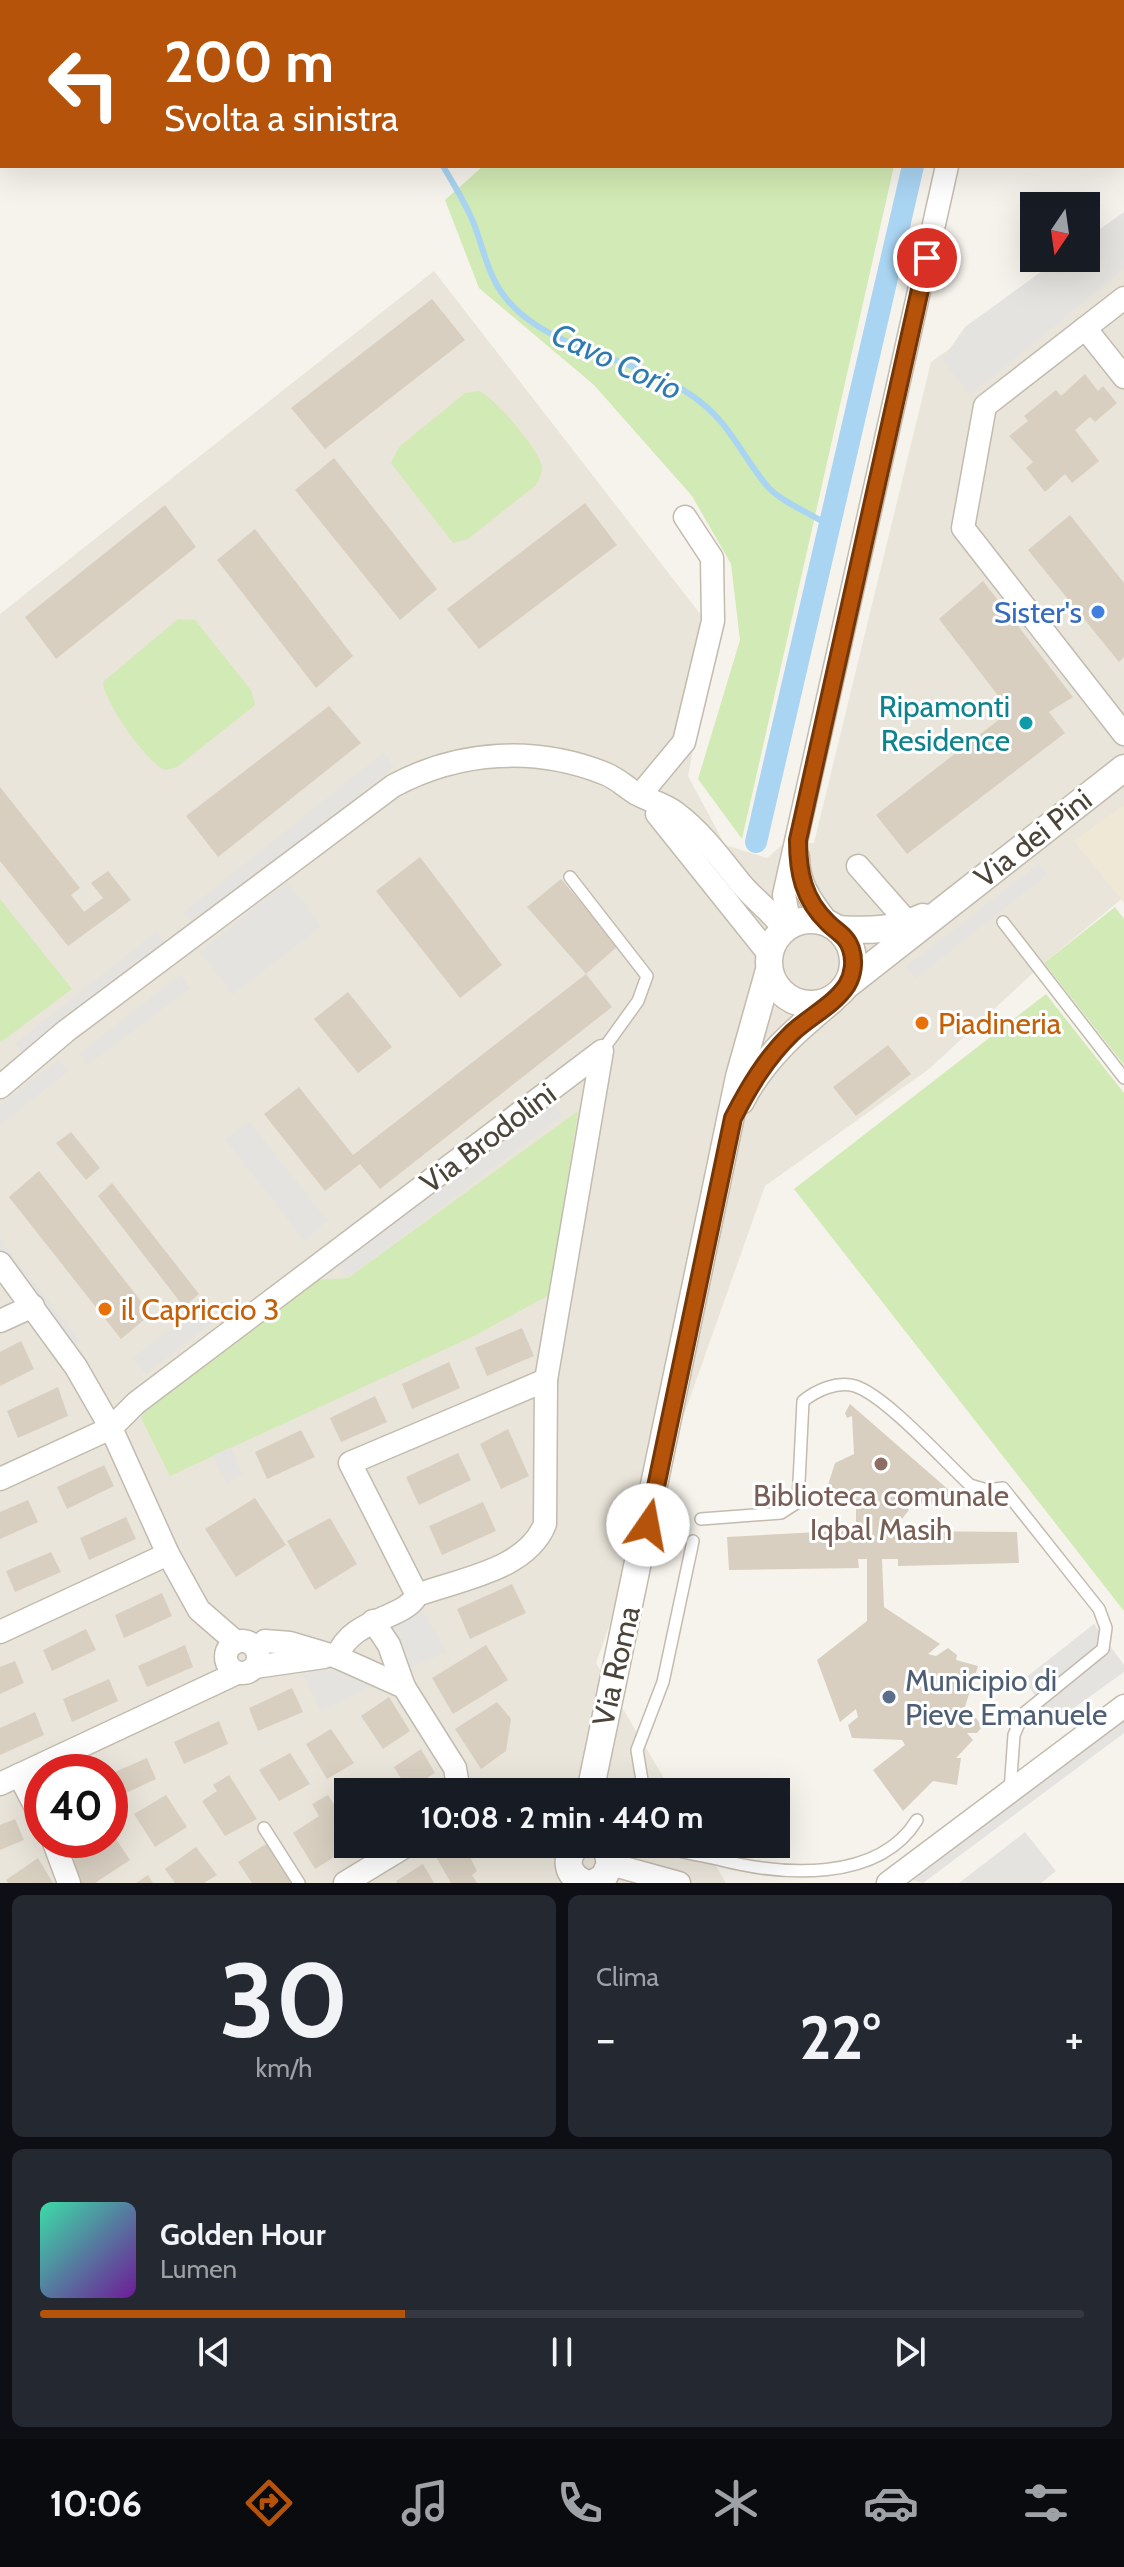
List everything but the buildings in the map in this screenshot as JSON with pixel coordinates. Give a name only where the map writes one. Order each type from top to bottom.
[{"type":"street","points":[[769,962],[786,927],[784,895],[947,168]]},
{"type":"street","points":[[1124,298],[985,406],[963,528],[1124,734]]},
{"type":"street","points":[[1085,328],[1124,377]]},
{"type":"street","points":[[640,795],[684,742],[713,621],[712,558],[685,517]]},
{"type":"street","points":[[0,1087],[78,1022],[393,786],[418,773],[472,756],[529,755],[609,775],[640,795],[674,811],[704,838],[739,882],[786,927]]},
{"type":"street","name":"Via dei Pini","points":[[841,991],[941,909],[1124,768]]},
{"type":"street","points":[[640,795],[674,831],[769,962],[775,986],[795,1001],[820,1004],[841,991],[852,974],[851,949],[805,893],[798,872],[798,840]]},
{"type":"street","points":[[858,866],[909,924]]},
{"type":"street","name":"Via dei Pini","points":[[832,926],[874,932],[909,924],[941,909]]},
{"type":"street","points":[[786,927],[815,920],[832,926]]},
{"type":"street","name":"Via Roma","points":[[593,1778],[754,1013],[769,962]]},
{"type":"street","name":"Via Roma","points":[[733,1118],[761,1070],[792,1033],[841,991]]},
{"type":"street","name":"Via Brodolini","points":[[337,1657],[348,1638],[373,1621],[408,1606],[417,1595],[522,1556],[538,1541],[545,1524],[546,1380],[602,1051]]},
{"type":"street","name":"Via Brodolini","points":[[0,1479],[111,1428],[136,1403],[602,1051]]},
{"type":"street","points":[[0,1263],[76,1367],[111,1428],[168,1554],[199,1610],[246,1658]]},
{"type":"street","points":[[0,1321],[33,1306]]},
{"type":"street","points":[[417,1595],[350,1463],[546,1380]]},
{"type":"street","points":[[0,1632],[168,1554]]},
{"type":"street","points":[[373,1621],[389,1645],[404,1687],[455,1768],[457,1778]]},
{"type":"street","points":[[24,1797],[10,1780],[246,1658],[337,1657],[404,1687]]},
{"type":"street","points":[[888,1883],[1124,1706]]},
{"type":"street","points":[[60,1858],[69,1883]]},
{"type":"street","points":[[345,1883],[386,1858]]},
{"type":"street","points":[[569,1858],[568,1864],[591,1873],[679,1883]]},
{"type":"lane","points":[[570,877],[647,976],[638,1001],[602,1051]]},
{"type":"lane","points":[[1003,922],[1124,1078]]},
{"type":"lane","points":[[701,1519],[781,1513],[798,1502],[803,1401],[819,1388],[853,1385],[873,1395],[970,1485],[987,1490],[1003,1488],[1099,1609],[1106,1628],[1103,1649],[1023,1714],[1014,1735],[1010,1791]]},
{"type":"lane","points":[[642,1778],[637,1750],[663,1682],[693,1541]]},
{"type":"lane","points":[[715,1858],[763,1871],[819,1875],[870,1863],[905,1841],[917,1820]]},
{"type":"lane","points":[[264,1828],[299,1883]]},
{"type":"shaded area","points":[[1124,212],[1124,269],[970,395],[942,360],[965,327],[1041,272],[1100,272],[1100,229]]},
{"type":"shaded area","points":[[1124,226],[1124,897],[1044,963],[929,1069],[765,1186],[596,1663],[664,1778],[334,1778],[334,1858],[711,1858],[726,1883],[0,1883],[0,614],[434,271],[715,633],[688,776],[725,845],[767,858],[782,845],[814,843],[931,362],[1058,272],[1100,272],[1100,246]]},
{"type":"shaded area","points":[[384,752],[394,767],[194,924],[183,913]]},
{"type":"shaded area","points":[[1124,805],[1124,903],[1074,841]]},
{"type":"shaded area","points":[[1038,864],[1048,874],[916,978],[905,967]]},
{"type":"shaded area","points":[[287,882],[322,926],[233,994],[199,952]]},
{"type":"shaded area","points":[[156,932],[167,945],[26,1056],[15,1044]]},
{"type":"shaded area","points":[[180,975],[190,988],[88,1065],[80,1053]]},
{"type":"shaded area","points":[[58,1060],[68,1071],[0,1125],[0,1104]]},
{"type":"shaded area","points":[[553,1101],[562,1116],[348,1278],[338,1267]]},
{"type":"shaded area","points":[[249,1121],[328,1221],[304,1241],[225,1139]]},
{"type":"shaded area","points":[[0,1239],[81,1342],[75,1348],[0,1255]]},
{"type":"shaded area","points":[[203,1302],[216,1319],[146,1374],[133,1358]]},
{"type":"shaded area","points":[[230,1447],[243,1476],[226,1483],[213,1456]]},
{"type":"shaded area","points":[[423,1611],[446,1652],[399,1673],[372,1634]]},
{"type":"shaded area","points":[[1094,1624],[1124,1665],[1124,1672],[1053,1723],[1024,1679]]},
{"type":"shaded area","points":[[299,1666],[327,1668],[379,1683],[321,1711]]},
{"type":"shaded area","points":[[1124,1719],[1124,1733],[923,1883],[913,1880]]},
{"type":"shaded area","points":[[1025,1832],[1056,1871],[1041,1883],[959,1883]]},
{"type":"green space","points":[[481,168],[894,168],[742,839],[698,779],[740,640],[731,564],[692,496],[594,385],[479,288],[445,200]]},
{"type":"green space","points":[[479,391],[516,425],[534,450],[542,468],[536,485],[468,539],[453,543],[391,463],[399,447],[465,393]]},
{"type":"green space","points":[[178,619],[195,620],[251,690],[255,705],[177,767],[166,770],[149,757],[128,731],[110,703],[103,682]]},
{"type":"green space","points":[[0,899],[72,989],[1,1042],[0,1041]]},
{"type":"green space","points":[[1115,907],[1124,919],[1124,1065],[1044,963]]},
{"type":"green space","points":[[1046,994],[1124,1093],[1124,1611],[794,1189]]},
{"type":"green space","points":[[578,1111],[549,1295],[476,1335],[170,1476],[141,1418],[149,1405],[313,1280],[348,1278]]},
{"type":"waterway","name":"Cavo Corio","points":[[444,168],[472,219],[494,279],[505,297],[523,315],[567,342],[644,371],[691,395],[716,416],[774,493],[830,526]]},
{"type":"waterway","points":[[756,842],[913,168]]},
{"type":"place","name":"Sister's","points":[[1098,612]]},
{"type":"place","name":"Ripamonti Residence","points":[[1026,723]]},
{"type":"place","name":"Piadineria","points":[[922,1023]]},
{"type":"place","name":"il Capriccio 3","points":[[105,1309]]},
{"type":"place","name":"Biblioteca comunale Iqbal Masih","points":[[881,1464]]},
{"type":"place","name":"Municipio di Pieve Emanuele","points":[[889,1697]]},
{"type":"route","points":[[648,1525],[733,1118],[752,1080],[792,1033],[836,997],[852,974],[853,961],[846,938],[828,923],[805,893],[798,872],[798,840],[927,258]]}]
